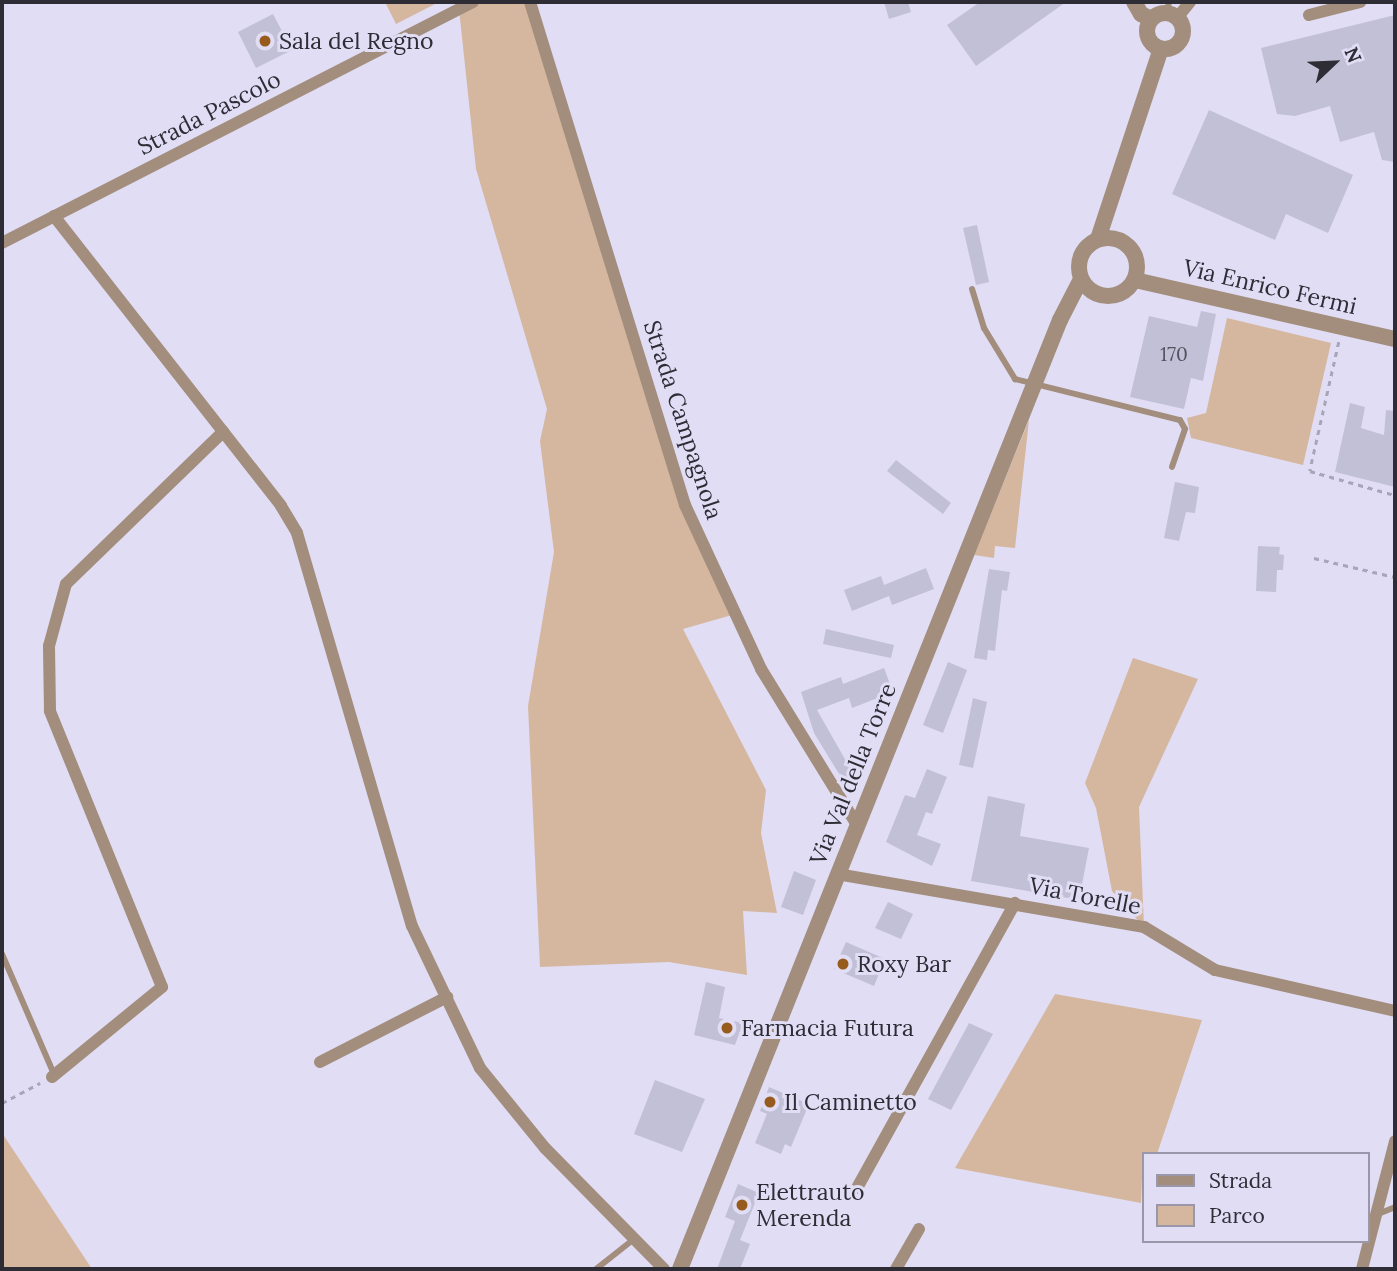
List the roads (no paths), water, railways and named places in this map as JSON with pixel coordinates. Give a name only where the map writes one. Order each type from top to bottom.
[{"type":"street","name":"Strada Pascolo","points":[[2,243],[474,2]]},
{"type":"street","name":"Strada Campagnola","points":[[530,2],[685,505],[761,669],[857,825]]},
{"type":"street","points":[[1134,2],[1141,14],[1166,13],[1190,2]]},
{"type":"street","points":[[1309,15],[1360,2]]},
{"type":"street","points":[[1161,50],[1147,37],[1166,13]]},
{"type":"street","points":[[1161,50],[1173,48],[1182,38],[1166,13]]},
{"type":"street","points":[[1098,295],[1081,279],[1083,251],[1098,239],[1161,50]]},
{"type":"street","points":[[1074,298],[1116,296],[1135,280],[1138,262],[1123,241],[1109,206]]},
{"type":"street","points":[[54,216],[223,432],[297,533],[412,926],[480,1068],[545,1148],[664,1269]]},
{"type":"street","points":[[1098,239],[1123,241]]},
{"type":"street","name":"Via Val della Torre","points":[[680,1269],[1034,386],[1081,279]]},
{"type":"street","name":"Via Enrico Fermi","points":[[1135,280],[1395,339]]},
{"type":"street","points":[[53,1075],[162,987],[50,711],[49,646],[65,584],[223,432]]},
{"type":"street","name":"Via Torelle","points":[[837,874],[1144,927],[1215,970],[1395,1011]]},
{"type":"street","points":[[857,1188],[1015,903]]},
{"type":"street","points":[[320,1062],[447,997]]},
{"type":"street","points":[[1369,1242],[1391,1176],[1395,1141]]},
{"type":"street","points":[[896,1269],[919,1229]]},
{"type":"street","points":[[1362,1269],[1369,1243]]},
{"type":"lane","points":[[972,289],[984,328],[1003,365],[1015,380],[1180,420],[1185,429],[1172,467]]},
{"type":"lane","points":[[2,954],[53,1075]]},
{"type":"lane","points":[[1376,1215],[1395,1207]]},
{"type":"lane","points":[[596,1269],[634,1239]]},
{"type":"place","name":"Sala del Regno","points":[[265,41]]},
{"type":"place","name":"Roxy Bar","points":[[843,964]]},
{"type":"place","name":"Farmacia Futura","points":[[727,1028]]},
{"type":"place","name":"Il Caminetto","points":[[770,1102]]},
{"type":"place","name":"Elettrauto Merenda","points":[[742,1205]]}]
